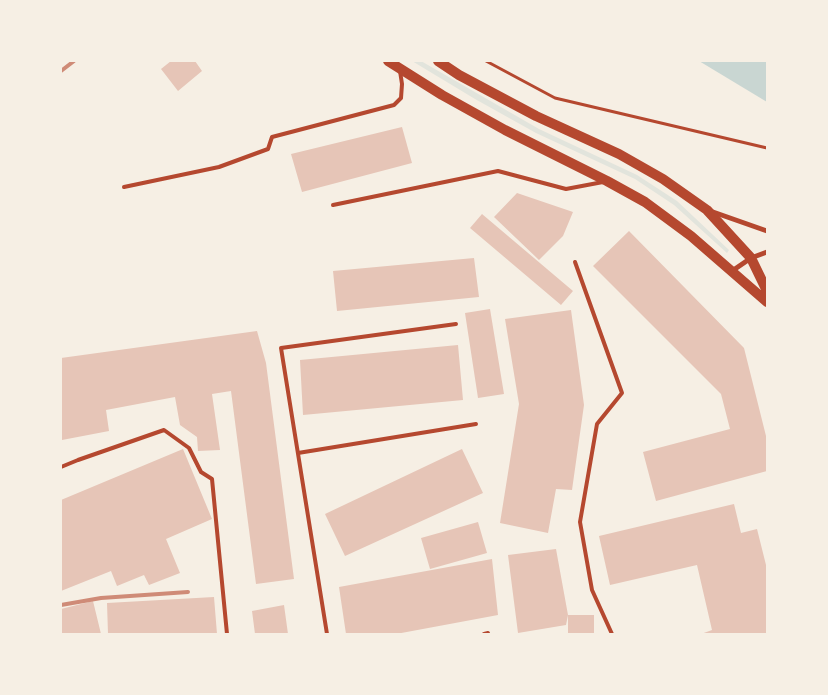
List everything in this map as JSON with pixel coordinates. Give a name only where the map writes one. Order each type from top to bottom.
[{"type":"main road","points":[[388,61],[505,130],[607,181],[644,202],[691,236],[767,302]]},
{"type":"main road","points":[[438,61],[459,75],[536,116],[619,154],[663,179],[707,210],[751,258],[767,291]]},
{"type":"street","points":[[707,210],[767,231]]},
{"type":"street","points":[[731,271],[751,258],[767,252]]},
{"type":"lane","points":[[124,187],[219,167],[268,149],[272,137],[394,105],[401,98],[400,69]]},
{"type":"lane","points":[[333,205],[498,171],[566,189],[607,181]]},
{"type":"lane","points":[[575,262],[622,393],[597,424],[580,522],[592,590],[612,634]]},
{"type":"lane","points":[[328,634],[280,348],[456,324]]},
{"type":"lane","points":[[298,453],[476,424]]},
{"type":"lane","points":[[61,467],[164,430],[189,448],[201,472],[212,479],[227,634]]},
{"type":"path","points":[[486,61],[555,98],[767,148]]},
{"type":"shaded area","points":[[412,61],[421,61],[539,129],[637,175],[677,201],[729,250],[727,253],[674,205],[635,179],[536,133]]},
{"type":"shaded area","points":[[699,61],[767,61],[767,102]]},
{"type":"building","points":[[171,61],[195,61],[202,71],[178,91],[161,69]]},
{"type":"building","points":[[402,127],[412,163],[302,192],[291,154]]},
{"type":"building","points":[[517,193],[573,212],[563,236],[539,260],[494,217]]},
{"type":"building","points":[[482,214],[573,291],[561,305],[470,228]]},
{"type":"building","points":[[629,231],[744,348],[767,440],[767,471],[656,501],[643,452],[730,429],[721,394],[593,266]]},
{"type":"building","points":[[474,258],[479,297],[337,311],[333,271]]},
{"type":"building","points":[[490,309],[504,394],[478,398],[465,313]]},
{"type":"building","points":[[571,310],[584,405],[572,490],[556,489],[548,533],[500,523],[519,404],[505,319]]},
{"type":"building","points":[[257,331],[266,363],[294,579],[256,584],[231,391],[212,394],[220,450],[198,451],[197,437],[180,425],[175,397],[106,410],[109,431],[62,440],[61,358]]},
{"type":"building","points":[[458,345],[463,400],[303,415],[300,360]]},
{"type":"building","points":[[183,449],[212,519],[166,539],[180,573],[149,585],[144,575],[117,586],[111,571],[61,591],[61,500]]},
{"type":"building","points":[[462,449],[483,493],[345,556],[325,514]]},
{"type":"building","points":[[734,504],[741,533],[757,529],[767,569],[767,634],[701,634],[712,630],[697,565],[610,585],[599,536]]},
{"type":"building","points":[[478,522],[487,553],[430,569],[421,538]]},
{"type":"building","points":[[556,549],[568,615],[566,625],[518,633],[508,555]]},
{"type":"building","points":[[492,559],[498,615],[396,634],[346,634],[339,587]]},
{"type":"building","points":[[214,597],[217,634],[108,634],[107,603]]},
{"type":"building","points":[[93,601],[101,634],[61,634],[61,609]]},
{"type":"building","points":[[284,605],[288,634],[255,634],[252,611]]},
{"type":"building","points":[[568,615],[594,615],[594,634],[568,634]]},
{"type":"railway","points":[[61,71],[74,61]]},
{"type":"railway","points":[[61,605],[101,598],[188,592]]}]
